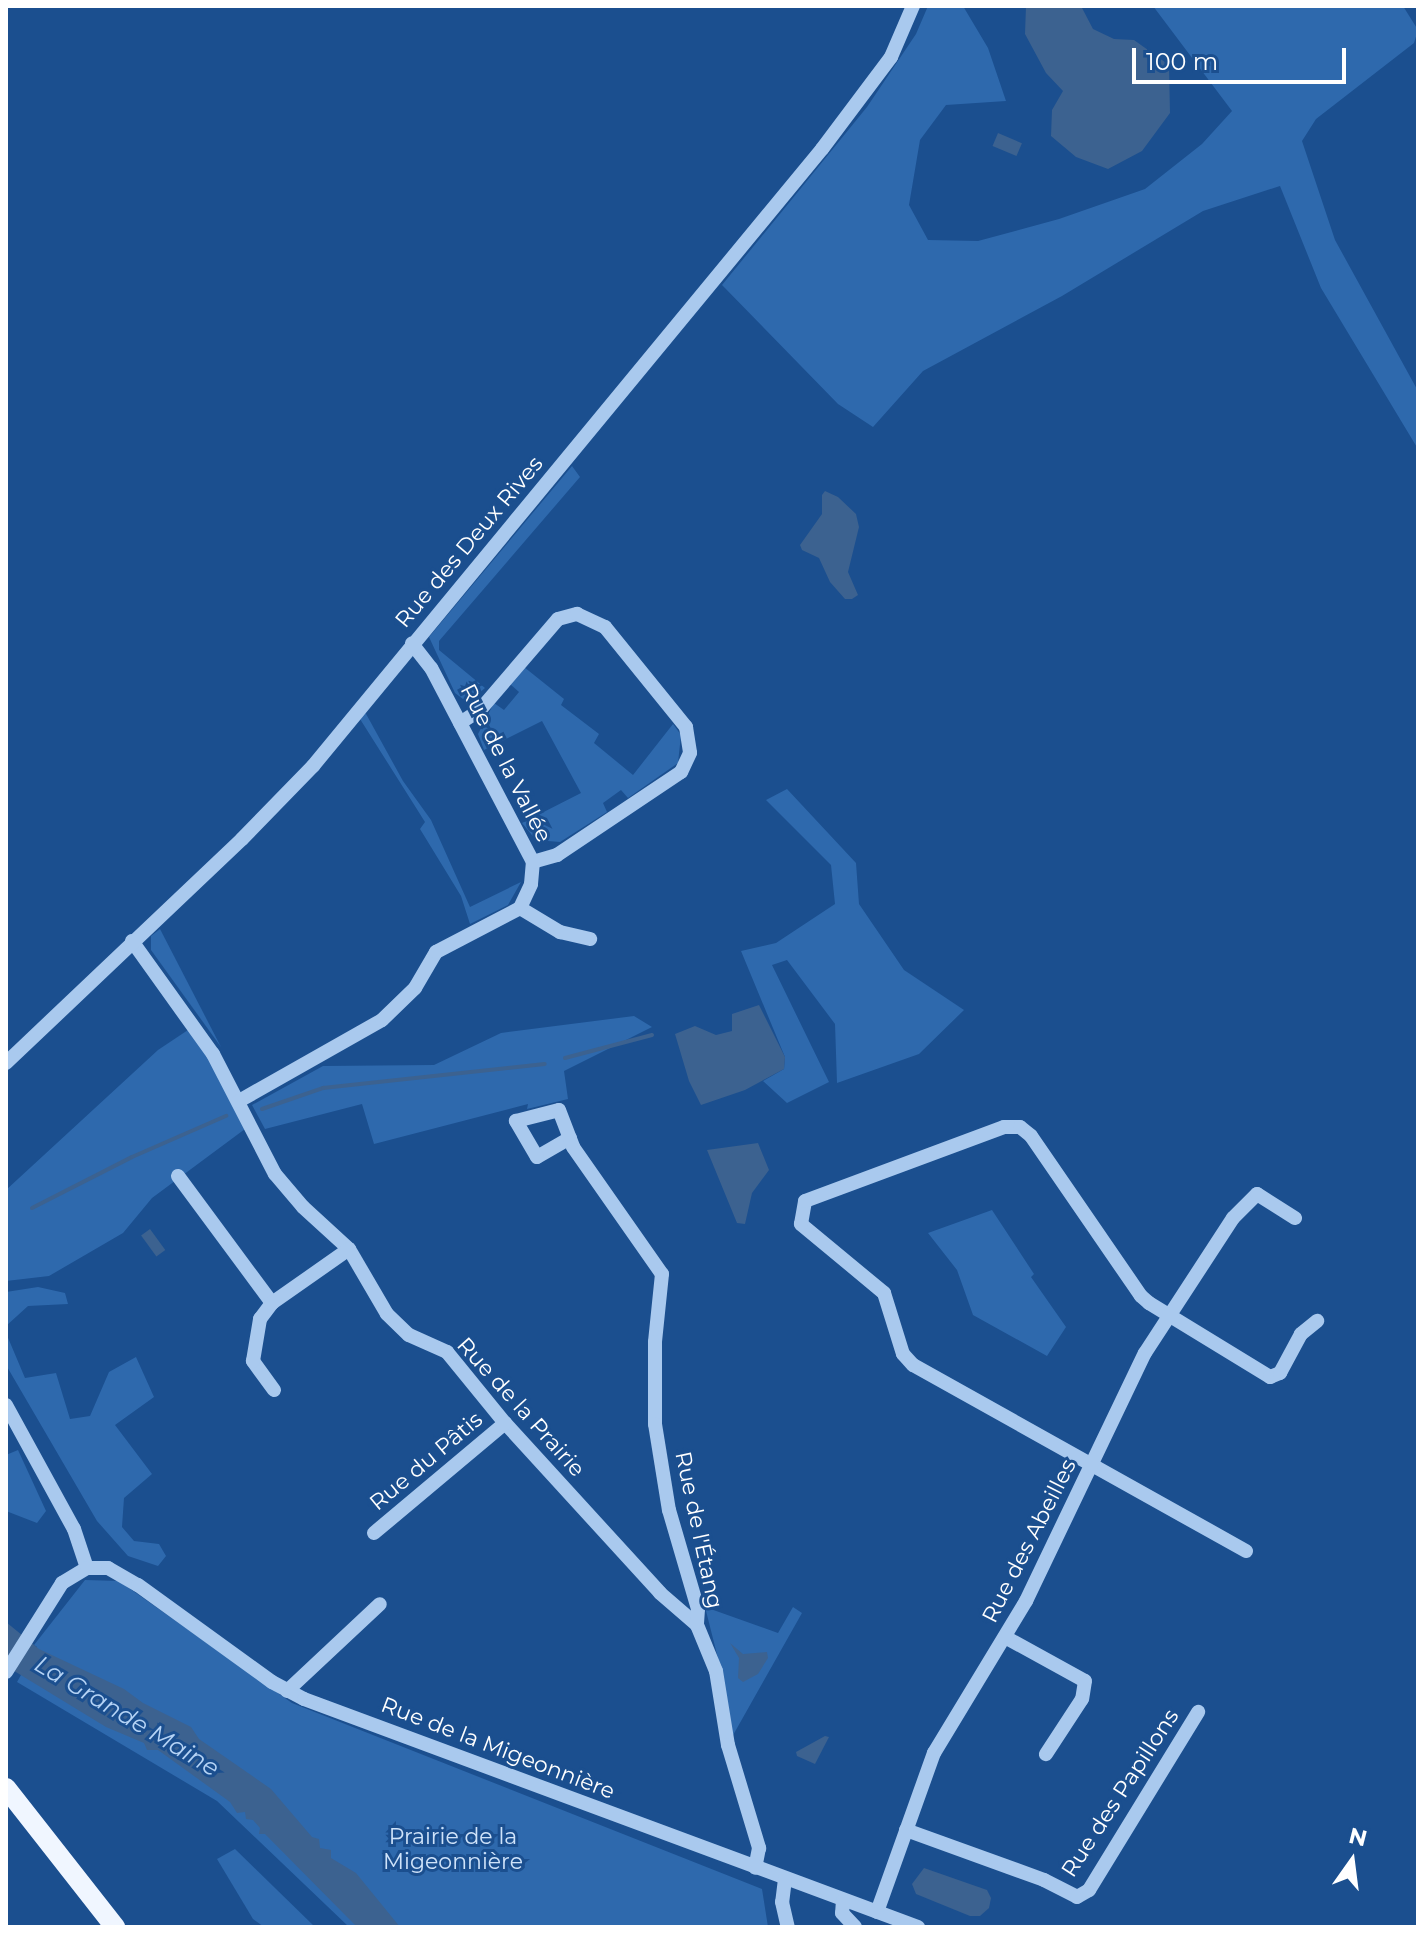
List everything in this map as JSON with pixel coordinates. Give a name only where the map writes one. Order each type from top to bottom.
[{"type":"main road","points":[[6,1788],[115,1927]]},
{"type":"street","name":"Rue des Deux Rives","points":[[6,1063],[242,839],[313,766],[822,149],[891,57],[913,6]]},
{"type":"street","points":[[460,723],[480,710],[558,619],[577,614],[605,627],[686,727],[690,753],[681,772],[557,855],[533,862]]},
{"type":"street","name":"Rue de la Vallée","points":[[412,644],[431,668],[533,862],[531,884],[520,908]]},
{"type":"street","points":[[239,1101],[382,1020],[415,988],[436,952],[520,908],[560,932],[590,939]]},
{"type":"street","name":"Rue de la Prairie","points":[[132,941],[213,1054],[275,1174],[303,1207],[349,1249],[387,1314],[409,1335],[447,1352],[505,1423],[660,1593],[697,1625]]},
{"type":"street","points":[[1246,1551],[913,1365],[903,1354],[884,1293],[801,1224],[805,1201],[1004,1127],[1020,1127],[1031,1136],[1141,1296],[1169,1315],[1270,1377],[1280,1373],[1301,1334],[1317,1321]]},
{"type":"street","name":"Rue de l'Étang","points":[[570,1138],[662,1274],[655,1342],[655,1424],[669,1510],[698,1609],[697,1625]]},
{"type":"street","points":[[178,1176],[272,1303]]},
{"type":"street","name":"Rue des Abeilles","points":[[877,1912],[934,1753],[1005,1637],[1145,1353],[1233,1218],[1257,1194],[1295,1218]]},
{"type":"street","points":[[274,1390],[253,1361],[260,1319],[272,1303],[349,1249]]},
{"type":"street","points":[[6,1405],[80,1541],[87,1568],[62,1583],[6,1672]]},
{"type":"street","name":"Rue du Pâtis","points":[[374,1533],[505,1423]]},
{"type":"street","name":"Rue de la Migeonnière","points":[[87,1568],[108,1568],[126,1577],[287,1691],[918,1927]]},
{"type":"street","points":[[287,1691],[380,1604]]},
{"type":"street","points":[[697,1625],[716,1671],[728,1745],[759,1848],[755,1868]]},
{"type":"street","points":[[1005,1637],[1085,1681],[1082,1699],[1046,1754]]},
{"type":"street","name":"Rue des Papillons","points":[[906,1830],[1044,1880],[1077,1897],[1089,1890],[1198,1712]]},
{"type":"street","points":[[785,1879],[782,1902],[788,1927]]},
{"type":"street","points":[[843,1900],[842,1913],[855,1927]]},
{"type":"green space","points":[[928,6],[963,6],[988,48],[1006,101],[946,105],[920,140],[909,205],[928,240],[978,241],[1059,219],[1145,189],[1202,144],[1232,111],[1153,6],[1403,6],[1418,30],[1414,43],[1316,119],[1302,141],[1335,240],[1418,391],[1418,449],[1321,288],[1280,186],[1203,211],[1062,296],[923,371],[873,427],[838,404],[722,285],[867,107],[916,34]]},
{"type":"green space","points":[[572,466],[580,477],[439,641],[439,650],[485,688],[471,700],[463,699],[455,693],[429,637]]},
{"type":"green space","points":[[524,667],[564,699],[561,705],[599,734],[594,743],[633,775],[673,724],[681,735],[678,763],[628,798],[621,790],[603,803],[607,812],[560,842],[536,840],[522,823],[581,793],[542,721],[484,750],[478,734],[494,703],[504,710],[519,692],[510,684]]},
{"type":"green space","points":[[365,712],[403,781],[431,820],[470,907],[521,882],[508,905],[470,924],[461,896],[420,829],[425,822],[360,719]]},
{"type":"green space","points":[[787,789],[856,863],[859,904],[904,970],[964,1010],[919,1054],[837,1083],[835,1024],[787,960],[772,965],[829,1082],[787,1103],[763,1081],[784,1069],[785,1057],[741,951],[776,943],[835,904],[831,865],[766,800]]},
{"type":"green space","points":[[160,929],[221,1047],[151,950],[151,936]]},
{"type":"green space","points":[[634,1016],[652,1027],[564,1071],[568,1099],[527,1109],[528,1104],[374,1144],[362,1104],[265,1129],[252,1105],[323,1066],[434,1065],[501,1033]]},
{"type":"green space","points":[[188,1030],[209,1057],[245,1129],[152,1198],[123,1233],[49,1276],[6,1281],[6,1190],[158,1050]]},
{"type":"green space","points":[[992,1210],[1034,1274],[1031,1277],[1066,1327],[1047,1356],[973,1315],[957,1270],[928,1233]]},
{"type":"green space","points":[[38,1287],[65,1293],[68,1304],[28,1306],[6,1326],[6,1292]]},
{"type":"green space","points":[[6,1333],[25,1378],[56,1373],[70,1419],[90,1416],[109,1372],[136,1357],[154,1397],[115,1425],[152,1474],[124,1498],[122,1527],[134,1541],[159,1544],[166,1556],[158,1566],[128,1556],[97,1521],[6,1365]]},
{"type":"green space","points":[[18,1450],[46,1511],[37,1523],[6,1511],[6,1455]]},
{"type":"green space","name":"Prairie de la Migeonnière","points":[[85,1580],[119,1581],[292,1703],[762,1889],[768,1927],[349,1927],[217,1801],[17,1682],[37,1647],[34,1645]]},
{"type":"green space","points":[[705,1607],[778,1633],[793,1607],[802,1613],[732,1737],[723,1678]]},
{"type":"green space","points":[[235,1849],[315,1927],[264,1927],[253,1919],[217,1859]]},
{"type":"water","points":[[1026,6],[1081,6],[1093,29],[1114,39],[1134,40],[1169,65],[1170,113],[1142,151],[1108,169],[1076,157],[1051,136],[1052,110],[1063,91],[1046,73],[1025,34]]},
{"type":"water","points":[[998,133],[1022,143],[1016,156],[993,146]]},
{"type":"water","points":[[825,491],[838,497],[856,514],[859,527],[848,572],[858,595],[852,599],[845,599],[830,582],[819,558],[802,550],[800,545],[822,514],[822,495]]},
{"type":"water","points":[[759,1005],[785,1057],[784,1069],[745,1090],[701,1105],[689,1081],[675,1034],[695,1026],[716,1035],[732,1031],[732,1014]]},
{"type":"water","points":[[758,1143],[769,1170],[752,1193],[745,1224],[737,1223],[707,1150]]},
{"type":"water","points":[[150,1229],[165,1250],[156,1257],[141,1235]]},
{"type":"water","name":"La Grande Maine","points":[[6,1622],[39,1649],[124,1689],[143,1703],[191,1727],[199,1739],[271,1789],[312,1837],[319,1839],[320,1848],[331,1850],[331,1858],[356,1873],[400,1927],[357,1927],[265,1834],[259,1834],[260,1828],[253,1820],[246,1819],[245,1812],[237,1813],[230,1802],[158,1750],[147,1750],[144,1743],[106,1727],[6,1666]]},
{"type":"water","points":[[730,1643],[743,1654],[767,1652],[768,1658],[758,1674],[743,1682],[738,1678],[739,1658]]},
{"type":"water","points":[[825,1736],[829,1737],[815,1764],[797,1756],[796,1752]]},
{"type":"water","points":[[924,1868],[987,1890],[991,1898],[989,1908],[980,1916],[970,1916],[916,1894],[912,1884]]},
{"type":"waterway","points":[[565,1058],[652,1035]]},
{"type":"waterway","points":[[262,1109],[323,1088],[545,1064]]},
{"type":"waterway","points":[[32,1208],[132,1157],[226,1116]]}]
